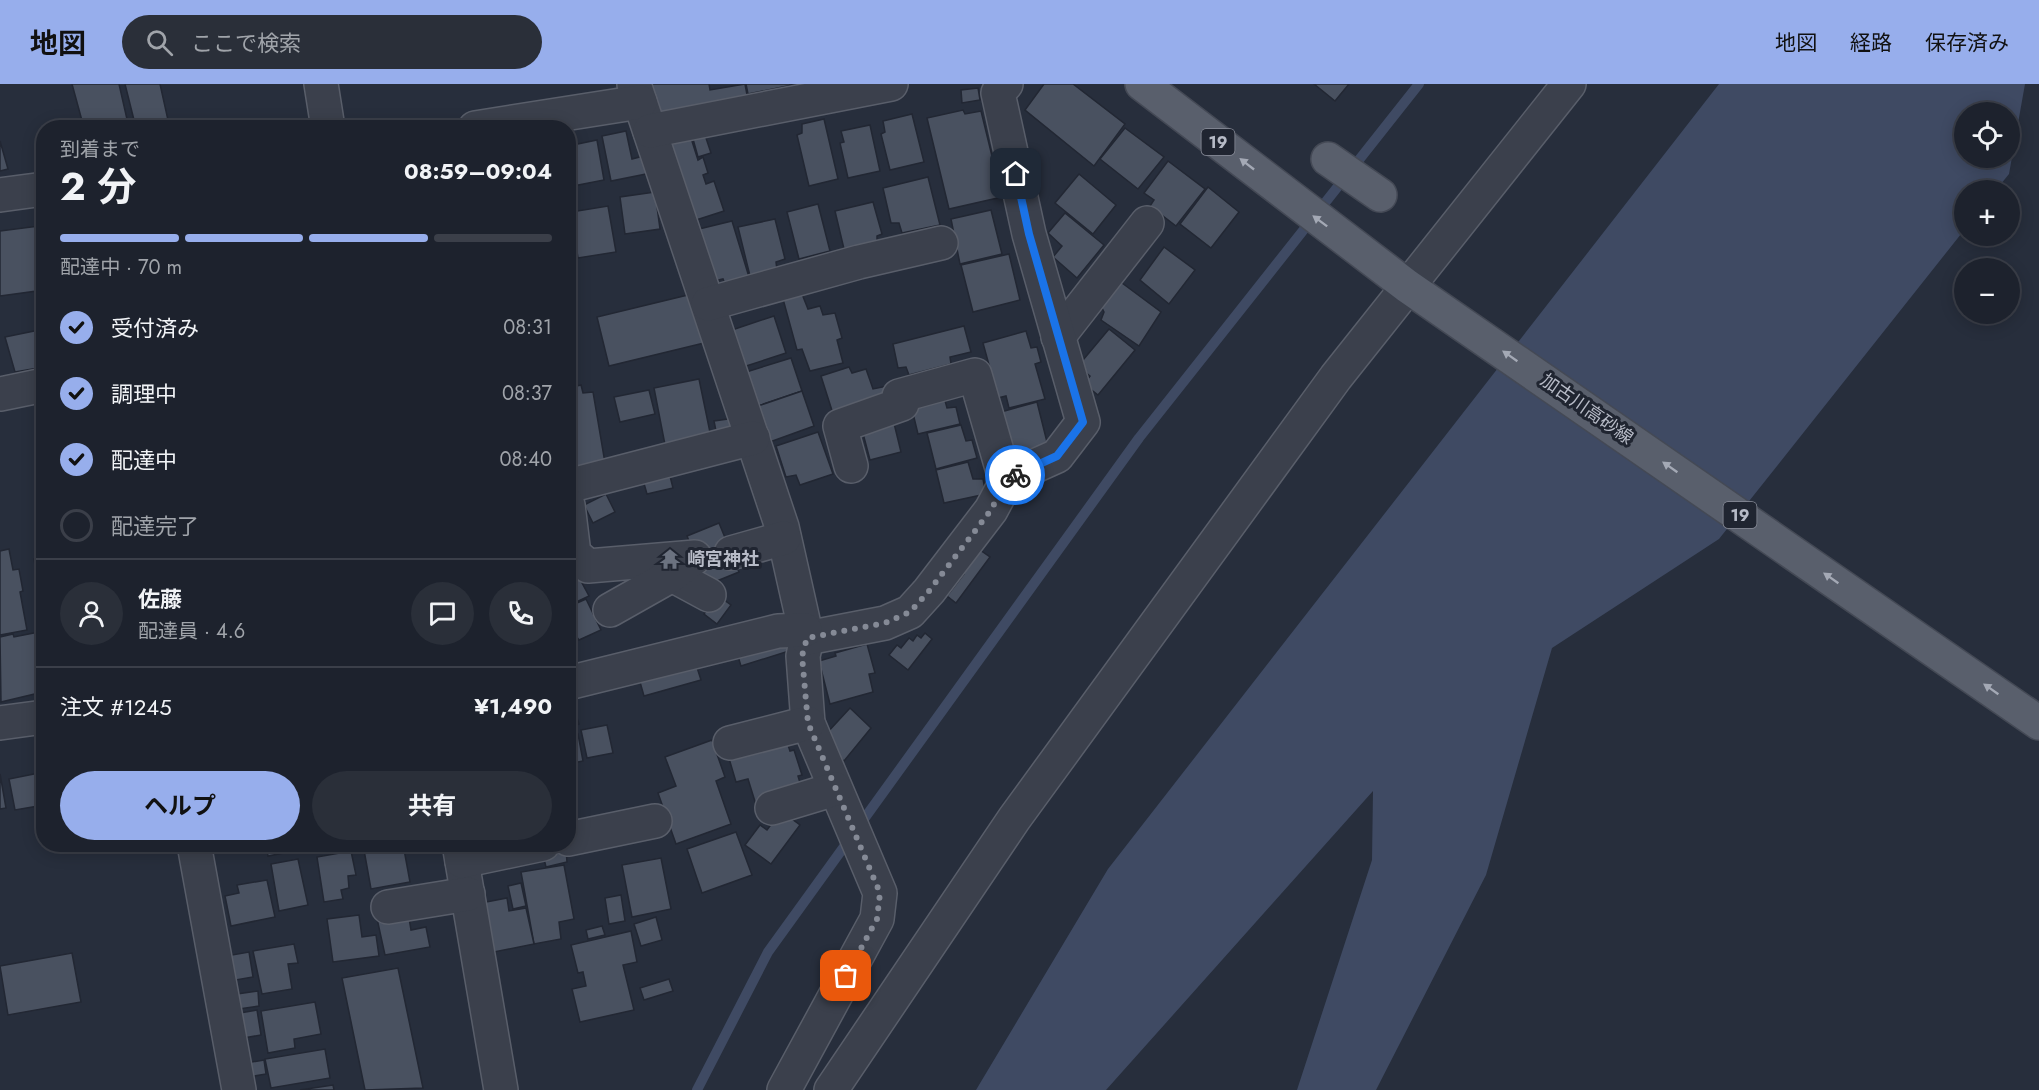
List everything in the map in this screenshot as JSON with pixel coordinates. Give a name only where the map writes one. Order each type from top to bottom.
[{"type":"main road","name":"加古川高砂線","points":[[1142,84],[1407,286],[2039,723]]},
{"type":"main road","points":[[1328,159],[1380,195]]},
{"type":"street","points":[[321,84],[327,120]]},
{"type":"street","points":[[536,120],[642,106],[891,84]]},
{"type":"street","points":[[831,1090],[1014,819],[1336,376],[1569,84]]},
{"type":"street","points":[[576,681],[778,631],[806,634],[885,623],[910,612],[929,591],[991,510],[1006,482],[1017,474],[1057,456],[1083,422],[1029,234],[997,87]]},
{"type":"street","points":[[642,106],[784,538],[806,634],[802,656],[808,723],[880,893],[877,919],[784,1090]]},
{"type":"street","points":[[0,195],[36,190]]},
{"type":"street","points":[[1058,337],[1147,223]]},
{"type":"street","points":[[708,304],[859,262],[941,243]]},
{"type":"street","points":[[851,466],[840,426],[902,404],[899,396],[975,375],[1006,482]]},
{"type":"street","points":[[0,394],[36,387]]},
{"type":"street","points":[[576,484],[753,438]]},
{"type":"street","points":[[731,553],[784,538]]},
{"type":"street","points":[[576,557],[588,566],[695,557],[672,575],[610,610]]},
{"type":"street","points":[[672,575],[710,595]]},
{"type":"street","points":[[0,723],[36,718]]},
{"type":"street","points":[[730,743],[808,723]]},
{"type":"street","points":[[772,808],[837,794]]},
{"type":"street","points":[[576,837],[655,821]]},
{"type":"street","points":[[195,852],[239,1090]]},
{"type":"street","points":[[461,853],[501,1090]]},
{"type":"street","points":[[388,907],[468,894]]},
{"type":"water","points":[[1719,84],[2025,84],[2020,112],[2020,102],[1954,102],[1954,168],[2010,168],[2009,174],[2004,180],[1954,180],[1954,243],[1719,539],[1552,648],[1486,875],[1376,1090],[1297,1090],[1372,860],[1373,791],[1106,1090],[976,1090],[1108,869]]},
{"type":"building","points":[[72,84],[119,84],[127,120],[82,120]]},
{"type":"building","points":[[125,84],[160,84],[168,120],[134,120]]},
{"type":"building","points":[[650,84],[709,84],[710,90],[745,84],[748,100],[656,117]]},
{"type":"building","points":[[746,84],[797,84],[748,94]]},
{"type":"building","points":[[1044,84],[1073,84],[1125,124],[1094,166],[1025,110]]},
{"type":"building","points":[[1314,84],[1349,84],[1335,101]]},
{"type":"building","points":[[978,88],[980,100],[962,103],[961,90]]},
{"type":"building","points":[[963,110],[965,114],[981,111],[1002,197],[949,209],[927,118]]},
{"type":"building","points":[[912,114],[924,162],[890,170],[881,134],[885,132],[883,121]]},
{"type":"building","points":[[824,119],[838,179],[809,186],[797,135],[802,133],[802,124]]},
{"type":"building","points":[[870,125],[880,171],[848,178],[840,143],[844,142],[841,131]]},
{"type":"building","points":[[1125,128],[1164,157],[1138,189],[1100,159]]},
{"type":"building","points":[[626,131],[632,159],[651,154],[656,172],[611,181],[602,136]]},
{"type":"building","points":[[705,135],[711,153],[698,157],[693,139]]},
{"type":"building","points":[[691,138],[698,160],[703,157],[708,173],[703,175],[706,184],[714,181],[724,211],[690,222],[666,146]]},
{"type":"building","points":[[597,140],[604,180],[576,185],[576,144]]},
{"type":"building","points":[[0,141],[8,169],[0,171]]},
{"type":"building","points":[[1168,161],[1205,189],[1176,226],[1150,206],[1154,200],[1144,193]]},
{"type":"building","points":[[1079,174],[1116,205],[1093,234],[1055,203]]},
{"type":"building","points":[[928,177],[940,225],[902,233],[899,223],[891,223],[883,188]]},
{"type":"building","points":[[1208,187],[1239,212],[1211,248],[1180,224]]},
{"type":"building","points":[[655,192],[660,229],[625,234],[620,197]]},
{"type":"building","points":[[873,202],[882,234],[877,236],[877,241],[844,249],[835,211]]},
{"type":"building","points":[[818,204],[830,251],[799,259],[787,212]]},
{"type":"building","points":[[608,206],[616,252],[578,258],[576,211]]},
{"type":"building","points":[[991,210],[1002,254],[960,264],[951,219]]},
{"type":"building","points":[[1065,213],[1104,245],[1077,278],[1053,257],[1062,246],[1048,233]]},
{"type":"building","points":[[775,219],[785,259],[776,262],[777,270],[750,276],[738,227]]},
{"type":"building","points":[[732,221],[749,277],[725,284],[723,279],[710,282],[695,230]]},
{"type":"building","points":[[36,226],[36,291],[0,296],[0,231]]},
{"type":"building","points":[[1164,247],[1195,270],[1169,304],[1140,280]]},
{"type":"building","points":[[1009,254],[1020,300],[973,312],[961,265]]},
{"type":"building","points":[[1122,283],[1161,312],[1139,346],[1101,320],[1104,312],[1101,306],[1118,284]]},
{"type":"building","points":[[692,294],[704,343],[609,366],[597,317]]},
{"type":"building","points":[[802,294],[808,309],[820,306],[823,315],[835,313],[842,338],[837,340],[843,363],[810,371],[802,349],[797,350],[783,299]]},
{"type":"building","points":[[774,316],[786,353],[740,368],[729,331]]},
{"type":"building","points":[[964,326],[971,352],[950,357],[951,364],[909,375],[906,367],[898,368],[893,344]]},
{"type":"building","points":[[1109,329],[1135,350],[1098,395],[1084,384],[1090,376],[1078,366]]},
{"type":"building","points":[[36,331],[36,368],[15,372],[5,337]]},
{"type":"building","points":[[1026,331],[1031,348],[1037,347],[1041,362],[1035,364],[1045,399],[1009,408],[1006,396],[998,398],[983,343]]},
{"type":"building","points":[[791,358],[802,391],[755,407],[743,373]]},
{"type":"building","points":[[849,367],[852,373],[866,369],[873,389],[887,386],[893,402],[835,420],[821,376]]},
{"type":"building","points":[[699,379],[712,442],[666,450],[654,388]]},
{"type":"building","points":[[581,385],[583,393],[593,392],[606,469],[576,476],[576,386]]},
{"type":"building","points":[[649,390],[655,414],[620,422],[614,397]]},
{"type":"building","points":[[802,391],[814,426],[767,443],[755,407]]},
{"type":"building","points":[[943,393],[947,408],[956,407],[960,424],[918,434],[910,401]]},
{"type":"building","points":[[1037,402],[1048,446],[1012,455],[1001,412]]},
{"type":"building","points":[[892,415],[901,452],[870,460],[860,422]]},
{"type":"building","points":[[735,418],[738,437],[718,441],[714,421]]},
{"type":"building","points":[[961,425],[966,441],[972,440],[977,458],[936,469],[927,433]]},
{"type":"building","points":[[818,432],[833,474],[800,485],[796,475],[786,477],[776,446]]},
{"type":"building","points":[[968,462],[973,479],[983,479],[986,494],[944,503],[936,470]]},
{"type":"building","points":[[669,472],[673,488],[647,494],[643,480]]},
{"type":"building","points":[[606,494],[615,512],[593,523],[584,505]]},
{"type":"building","points":[[719,523],[739,572],[707,585],[687,536]]},
{"type":"building","points":[[977,548],[990,557],[956,603],[947,596],[964,574],[961,569]]},
{"type":"building","points":[[9,549],[13,570],[19,569],[23,591],[20,592],[27,630],[0,635],[0,551]]},
{"type":"building","points":[[576,572],[589,596],[576,602]]},
{"type":"building","points":[[717,595],[731,605],[717,624],[704,614]]},
{"type":"building","points":[[586,599],[601,630],[579,640],[576,636],[576,603]]},
{"type":"building","points":[[36,633],[36,694],[1,702],[0,637],[13,634],[14,637]]},
{"type":"building","points":[[925,633],[932,639],[908,670],[889,655],[897,645],[901,648],[909,638],[913,641],[917,635],[921,638]]},
{"type":"building","points":[[784,635],[789,651],[741,666],[736,650]]},
{"type":"building","points":[[867,644],[875,673],[869,674],[873,692],[830,704],[819,661],[836,656],[835,653]]},
{"type":"building","points":[[694,658],[701,680],[644,696],[638,675]]},
{"type":"building","points":[[850,708],[871,728],[844,761],[829,749],[826,734]]},
{"type":"building","points":[[607,725],[613,753],[587,758],[581,730]]},
{"type":"building","points":[[576,734],[578,734],[583,761],[576,762]]},
{"type":"building","points":[[712,740],[725,777],[716,781],[731,824],[676,844],[658,793],[676,786],[665,757]]},
{"type":"building","points":[[787,742],[790,751],[794,750],[802,775],[798,776],[801,786],[757,808],[748,779],[736,782],[728,755]]},
{"type":"building","points":[[0,774],[6,808],[0,809]]},
{"type":"building","points":[[36,774],[36,806],[15,810],[9,779]]},
{"type":"building","points":[[781,811],[800,825],[771,864],[745,845],[760,825],[767,830]]},
{"type":"building","points":[[736,832],[752,875],[702,893],[687,849]]},
{"type":"building","points":[[267,852],[289,852],[268,856]]},
{"type":"building","points":[[351,852],[356,875],[348,876],[349,888],[341,890],[343,899],[324,902],[317,857]]},
{"type":"building","points":[[364,852],[404,852],[410,882],[371,889]]},
{"type":"building","points":[[566,852],[567,862],[546,867],[543,855]]},
{"type":"building","points":[[661,858],[671,909],[632,917],[622,865]]},
{"type":"building","points":[[298,859],[308,905],[279,911],[271,864]]},
{"type":"building","points":[[564,865],[574,919],[559,922],[561,939],[534,944],[521,872]]},
{"type":"building","points":[[267,880],[275,917],[231,926],[225,896],[239,893],[237,885]]},
{"type":"building","points":[[521,883],[526,906],[513,909],[508,886]]},
{"type":"building","points":[[621,895],[625,921],[609,924],[605,898]]},
{"type":"building","points":[[507,898],[509,911],[526,908],[534,944],[494,952],[481,903]]},
{"type":"building","points":[[376,914],[409,918],[411,930],[426,927],[430,947],[385,955]]},
{"type":"building","points":[[359,915],[362,937],[376,935],[379,956],[333,962],[327,919]]},
{"type":"building","points":[[656,917],[662,940],[641,946],[634,924]]},
{"type":"building","points":[[602,926],[605,935],[588,939],[586,930]]},
{"type":"building","points":[[631,931],[637,962],[623,965],[634,1010],[580,1022],[572,989],[586,986],[583,972],[578,973],[571,945]]},
{"type":"building","points":[[294,944],[298,963],[288,964],[292,989],[262,994],[253,951]]},
{"type":"building","points":[[249,952],[253,977],[230,981],[226,956]]},
{"type":"building","points":[[72,953],[81,1002],[8,1015],[0,966]]},
{"type":"building","points":[[398,968],[423,1088],[365,1090],[342,978]]},
{"type":"building","points":[[669,979],[673,991],[644,1000],[640,988]]},
{"type":"building","points":[[258,991],[259,1006],[232,1010],[230,995]]},
{"type":"building","points":[[315,1002],[321,1034],[294,1039],[295,1048],[268,1053],[261,1011]]},
{"type":"building","points":[[257,1010],[261,1035],[238,1039],[234,1014]]},
{"type":"building","points":[[325,1049],[330,1078],[271,1088],[265,1059]]},
{"type":"building","points":[[264,1060],[266,1074],[249,1077],[246,1063]]},
{"type":"building","points":[[333,1085],[334,1090],[300,1090]]},
{"type":"waterway","points":[[697,1090],[768,952],[1139,438],[1419,84]]},
{"type":"way so far","points":[[846,976],[877,919],[880,893],[808,723],[802,656],[807,638],[885,623],[910,612],[929,591],[991,510],[1006,482],[1015,475]]},
{"type":"place","name":"崎宮神社","points":[[670,559]]},
{"type":"route","points":[[1015,475],[1057,456],[1083,422],[1029,234],[1016,174]]}]
